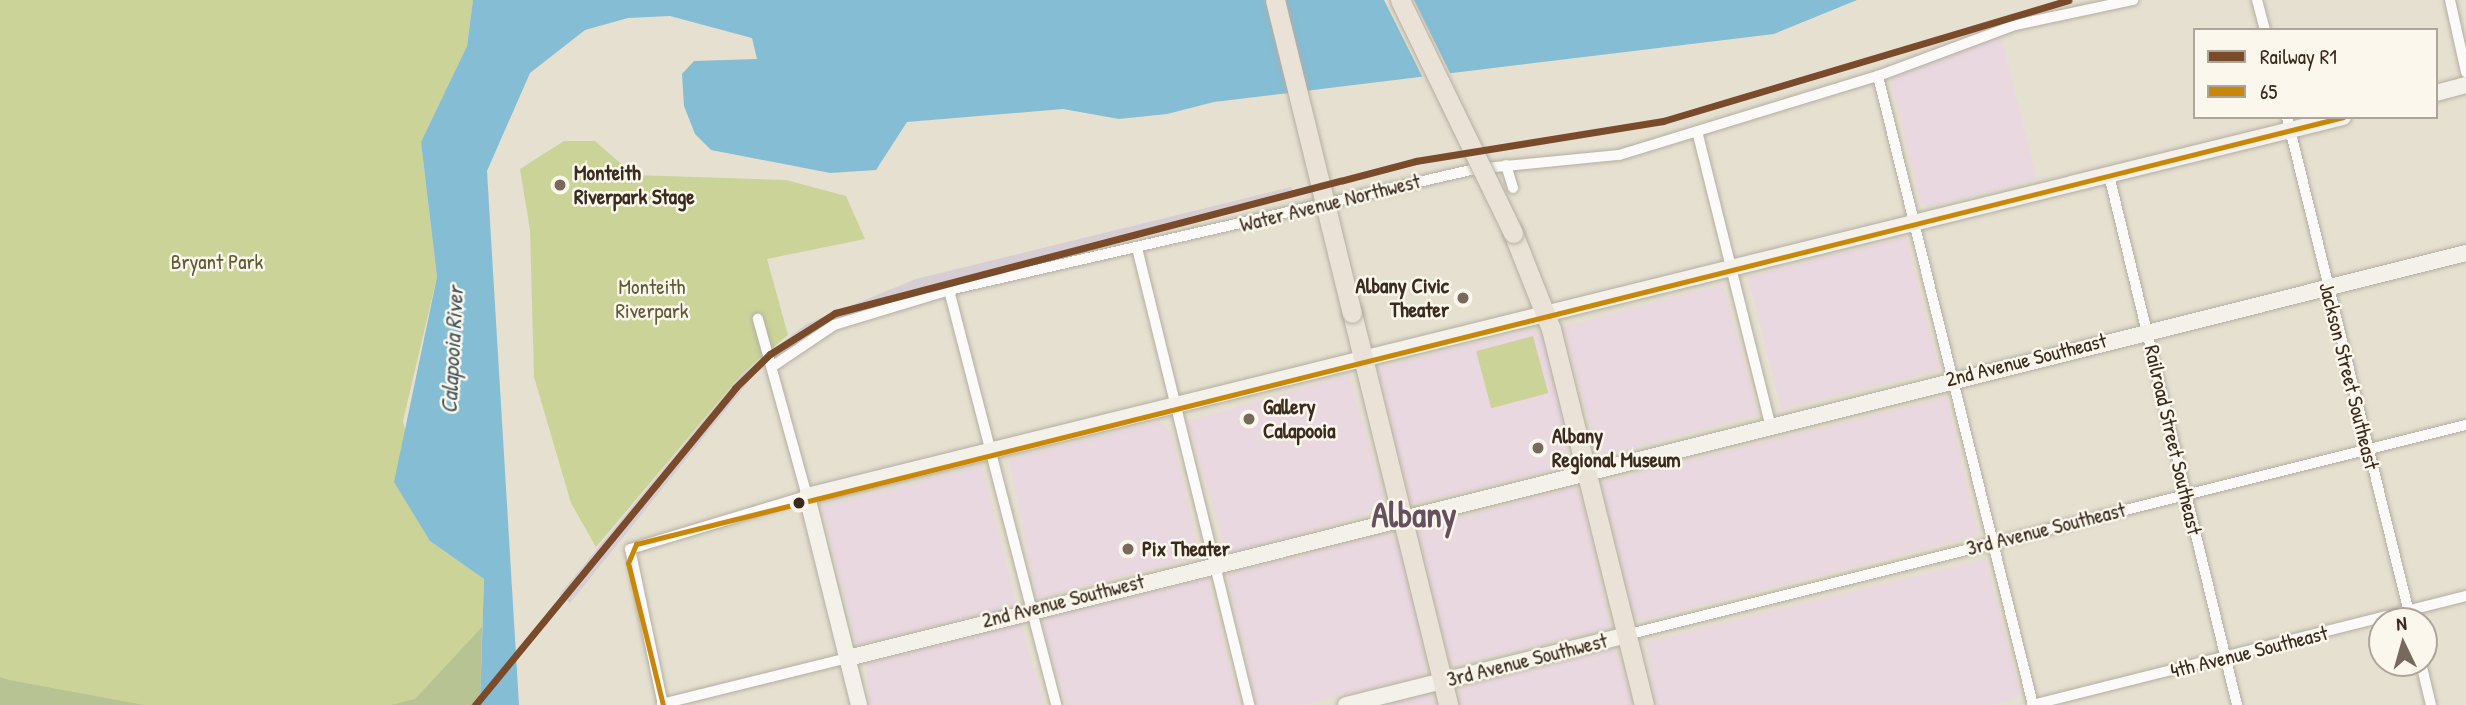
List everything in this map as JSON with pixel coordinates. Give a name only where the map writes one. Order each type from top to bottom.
[{"type":"highway","points":[[1275,0],[1448,705]]},
{"type":"highway","points":[[1400,0],[1513,233],[1546,314],[1644,705]]},
{"type":"main road","points":[[2438,92],[2466,85]]},
{"type":"main road","points":[[859,705],[807,496],[2109,175],[2289,124],[2328,119]]},
{"type":"main road","name":"2nd Avenue Southeast","points":[[1586,469],[2147,329],[2466,253]]},
{"type":"main road","name":"2nd Avenue Southwest","points":[[848,658],[1586,469]]},
{"type":"main road","name":"3rd Avenue Southwest","points":[[1346,705],[1626,635]]},
{"type":"street","name":"Water Avenue Northwest","points":[[773,366],[834,325],[948,290],[1506,165],[1619,155],[1698,135],[1878,76],[2015,25],[2133,0]]},
{"type":"street","points":[[2257,0],[2264,28]]},
{"type":"street","points":[[2450,0],[2466,72]]},
{"type":"street","points":[[1878,76],[2033,705]]},
{"type":"street","name":"Jackson Street Southeast","points":[[2289,124],[2366,450],[2408,607]]},
{"type":"street","points":[[1698,135],[1770,423]]},
{"type":"street","points":[[1506,165],[1514,188]]},
{"type":"street","name":"Railroad Street Southeast","points":[[2109,175],[2237,705]]},
{"type":"street","points":[[1137,248],[1249,705]]},
{"type":"street","points":[[948,290],[1056,705]]},
{"type":"street","points":[[662,705],[628,563],[630,549],[642,542],[807,496],[758,319]]},
{"type":"street","name":"3rd Avenue Southeast","points":[[1626,635],[2466,425]]},
{"type":"street","name":"4th Avenue Southeast","points":[[2435,607],[2466,596]]},
{"type":"street","name":"4th Avenue Southeast","points":[[2033,705],[2368,626]]},
{"type":"street","name":"2nd Avenue Southwest","points":[[662,705],[848,658]]},
{"type":"street","points":[[2424,677],[2431,705]]},
{"type":"shaded area","points":[[2001,37],[2037,179],[1928,207],[1921,203],[1890,76]]},
{"type":"shaded area","points":[[1291,187],[1294,196],[923,288],[821,325],[754,375],[570,603],[559,595],[742,374],[806,324],[916,279]]},
{"type":"shaded area","points":[[1906,237],[1939,370],[1781,409],[1748,276]]},
{"type":"shaded area","points":[[1723,284],[1758,414],[1599,457],[1564,327]]},
{"type":"shaded area","points":[[1535,328],[1543,334],[1571,465],[1411,504],[1378,368]]},
{"type":"shaded area","points":[[1349,375],[1387,509],[1227,555],[1188,421]]},
{"type":"shaded area","points":[[1947,397],[1978,535],[1645,620],[1634,616],[1602,482]]},
{"type":"shaded area","points":[[1159,421],[1172,434],[1200,556],[1037,598],[1009,460]]},
{"type":"shaded area","points":[[982,466],[1017,606],[857,646],[822,506]]},
{"type":"shaded area","points":[[1571,488],[1580,492],[1611,627],[1451,665],[1418,529]]},
{"type":"shaded area","points":[[1386,534],[1397,540],[1427,666],[1423,675],[1301,705],[1256,705],[1227,574]]},
{"type":"shaded area","points":[[1985,559],[2020,692],[2015,699],[1989,705],[1656,705],[1647,642]]},
{"type":"shaded area","points":[[1208,578],[1239,705],[1067,705],[1043,625],[1047,617]]},
{"type":"shaded area","points":[[1021,623],[1044,705],[870,705],[866,664]]},
{"type":"shaded area","points":[[1615,649],[1634,705],[1459,705],[1459,688]]},
{"type":"shaded area","points":[[1424,696],[1429,696],[1437,705],[1388,705]]},
{"type":"green space","name":"Bryant Park","points":[[0,0],[473,0],[467,46],[421,142],[437,277],[403,421],[430,541],[484,579],[480,705],[0,705]]},
{"type":"green space","name":"Monteith Riverpark","points":[[564,141],[595,141],[634,175],[786,180],[846,196],[865,239],[767,259],[788,335],[742,374],[596,547],[571,503],[534,377],[530,230],[520,169]]},
{"type":"green space","points":[[1533,336],[1548,393],[1491,408],[1476,351]]},
{"type":"green space","points":[[482,627],[480,705],[391,705],[415,699]]},
{"type":"green space","points":[[0,677],[9,680],[144,705],[0,705]]},
{"type":"water","name":"Calapooia River","points":[[473,0],[1857,0],[1774,34],[1214,102],[1167,114],[1119,119],[1063,109],[907,122],[876,170],[830,173],[711,150],[695,134],[684,106],[682,74],[694,61],[757,59],[752,38],[670,16],[628,18],[585,30],[530,73],[487,171],[519,705],[480,705],[484,579],[430,541],[394,482],[437,277],[421,142],[467,46]]},
{"type":"pier","points":[[1384,0],[1414,0],[1452,77],[1424,80]]},
{"type":"rail line","name":"R1","points":[[475,705],[735,388],[770,354],[835,313],[1416,161],[1663,121],[2068,0]]},
{"type":"transit line","name":"65","points":[[663,705],[628,563],[636,544],[2335,119]]},
{"type":"place","name":"Monteith Riverpark Stage","points":[[560,185]]},
{"type":"place","name":"Albany Civic Theater","points":[[1463,298]]},
{"type":"place","name":"Gallery Calapooia","points":[[1249,419]]},
{"type":"place","name":"Albany Regional Museum","points":[[1538,448]]},
{"type":"place","name":"Pix Theater","points":[[1128,549]]},
{"type":"district","name":"Albany","points":[[1414,515]]}]
